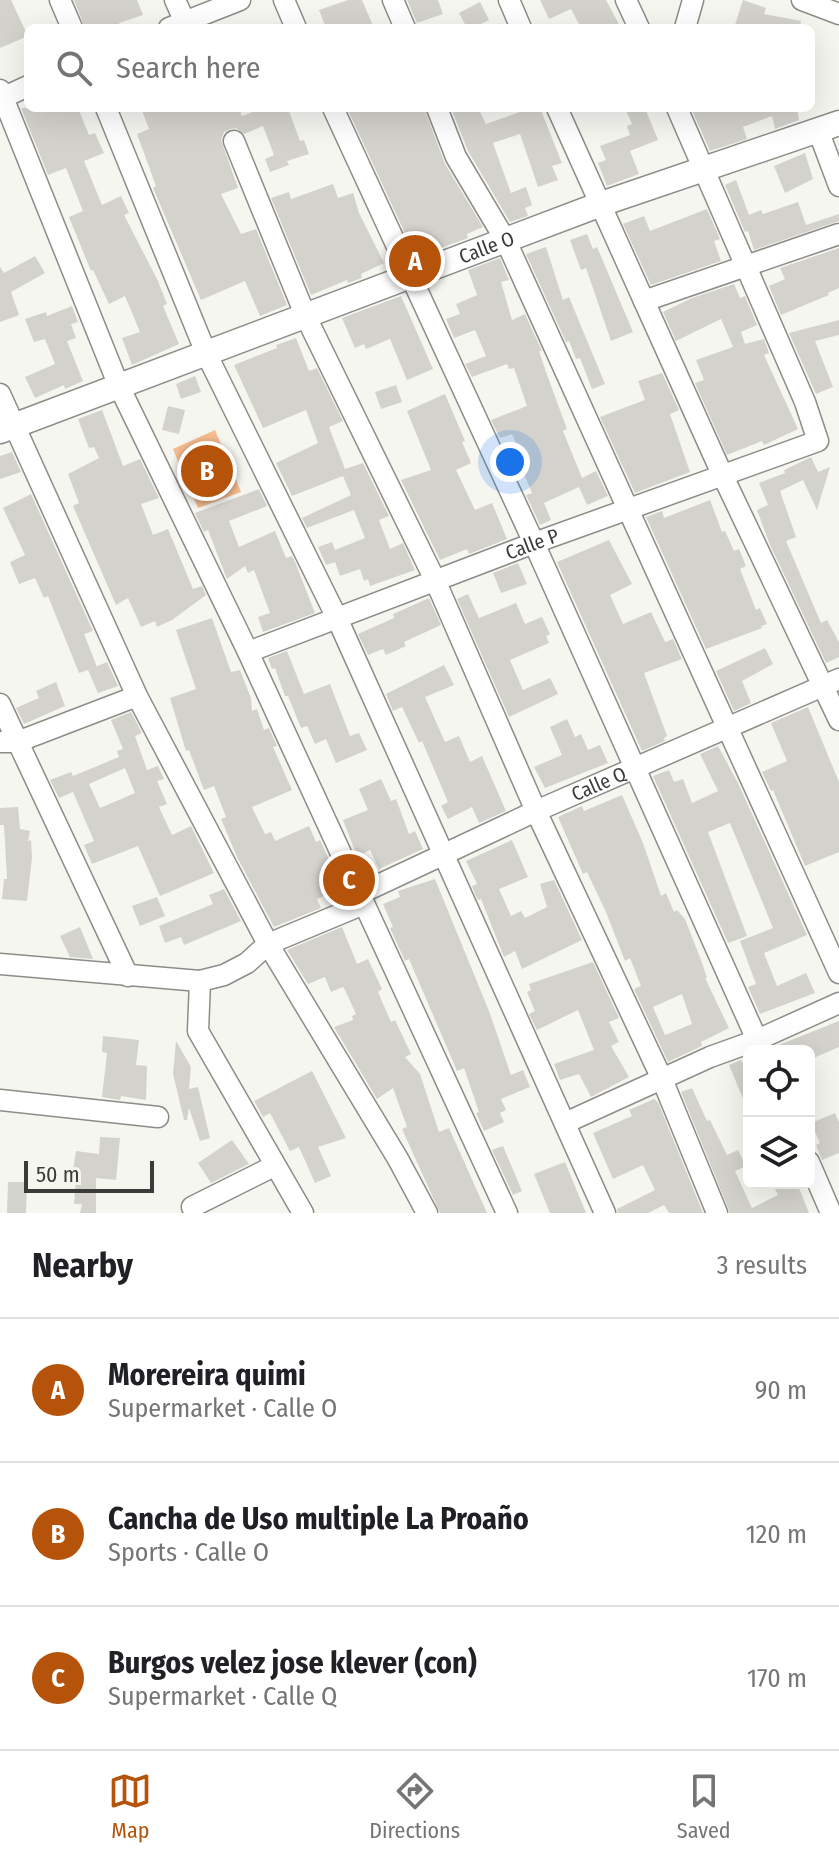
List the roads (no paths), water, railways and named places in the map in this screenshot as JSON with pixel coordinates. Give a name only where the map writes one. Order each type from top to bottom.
[{"type":"street","points":[[60,0],[70,24]]},
{"type":"street","points":[[175,0],[177,24]]},
{"type":"street","points":[[180,24],[240,0]]},
{"type":"street","points":[[284,0],[294,24]]},
{"type":"street","points":[[393,0],[403,24]]},
{"type":"street","points":[[509,0],[519,24]]},
{"type":"street","points":[[626,0],[637,24]]},
{"type":"street","points":[[686,24],[693,0]]},
{"type":"street","points":[[802,0],[839,14]]},
{"type":"street","points":[[24,87],[1,96],[118,384],[248,652],[507,1213]]},
{"type":"street","points":[[108,112],[206,353],[337,618],[605,1213]]},
{"type":"street","points":[[335,112],[534,543],[759,1045],[839,1003]]},
{"type":"street","points":[[439,112],[456,157],[506,241],[839,973]]},
{"type":"street","points":[[559,112],[722,474],[832,683],[839,720]]},
{"type":"street","points":[[679,112],[745,266]]},
{"type":"street","points":[[828,126],[839,186]]},
{"type":"street","name":"Calle O","points":[[7,428],[601,204],[828,126]]},
{"type":"street","points":[[234,141],[306,317],[435,580],[536,811],[662,1079],[717,1213]]},
{"type":"street","points":[[644,301],[839,234]]},
{"type":"street","name":"Calle P","points":[[248,652],[534,543],[818,441],[805,402],[745,266]]},
{"type":"street","points":[[0,394],[7,428],[137,696],[268,944],[398,1159],[427,1213]]},
{"type":"street","name":"Calle Q","points":[[268,944],[536,811],[832,683]]},
{"type":"street","points":[[8,742],[137,696]]},
{"type":"street","points":[[0,704],[8,742],[128,976]]},
{"type":"street","points":[[0,964],[200,981],[224,975],[247,963],[268,944]]},
{"type":"street","points":[[200,981],[198,1031],[303,1213]]},
{"type":"street","points":[[565,1123],[662,1079],[743,1051]]},
{"type":"street","points":[[0,1100],[158,1117]]},
{"type":"street","points":[[192,1207],[274,1166]]},
{"type":"street","points":[[815,1176],[831,1213]]},
{"type":"place","name":"Morereira quimi","points":[[415,261]]},
{"type":"place","name":"Cancha de Uso multiple La Proaño","points":[[207,471]]},
{"type":"place","name":"Burgos velez jose klever (con)","points":[[349,880]]}]
